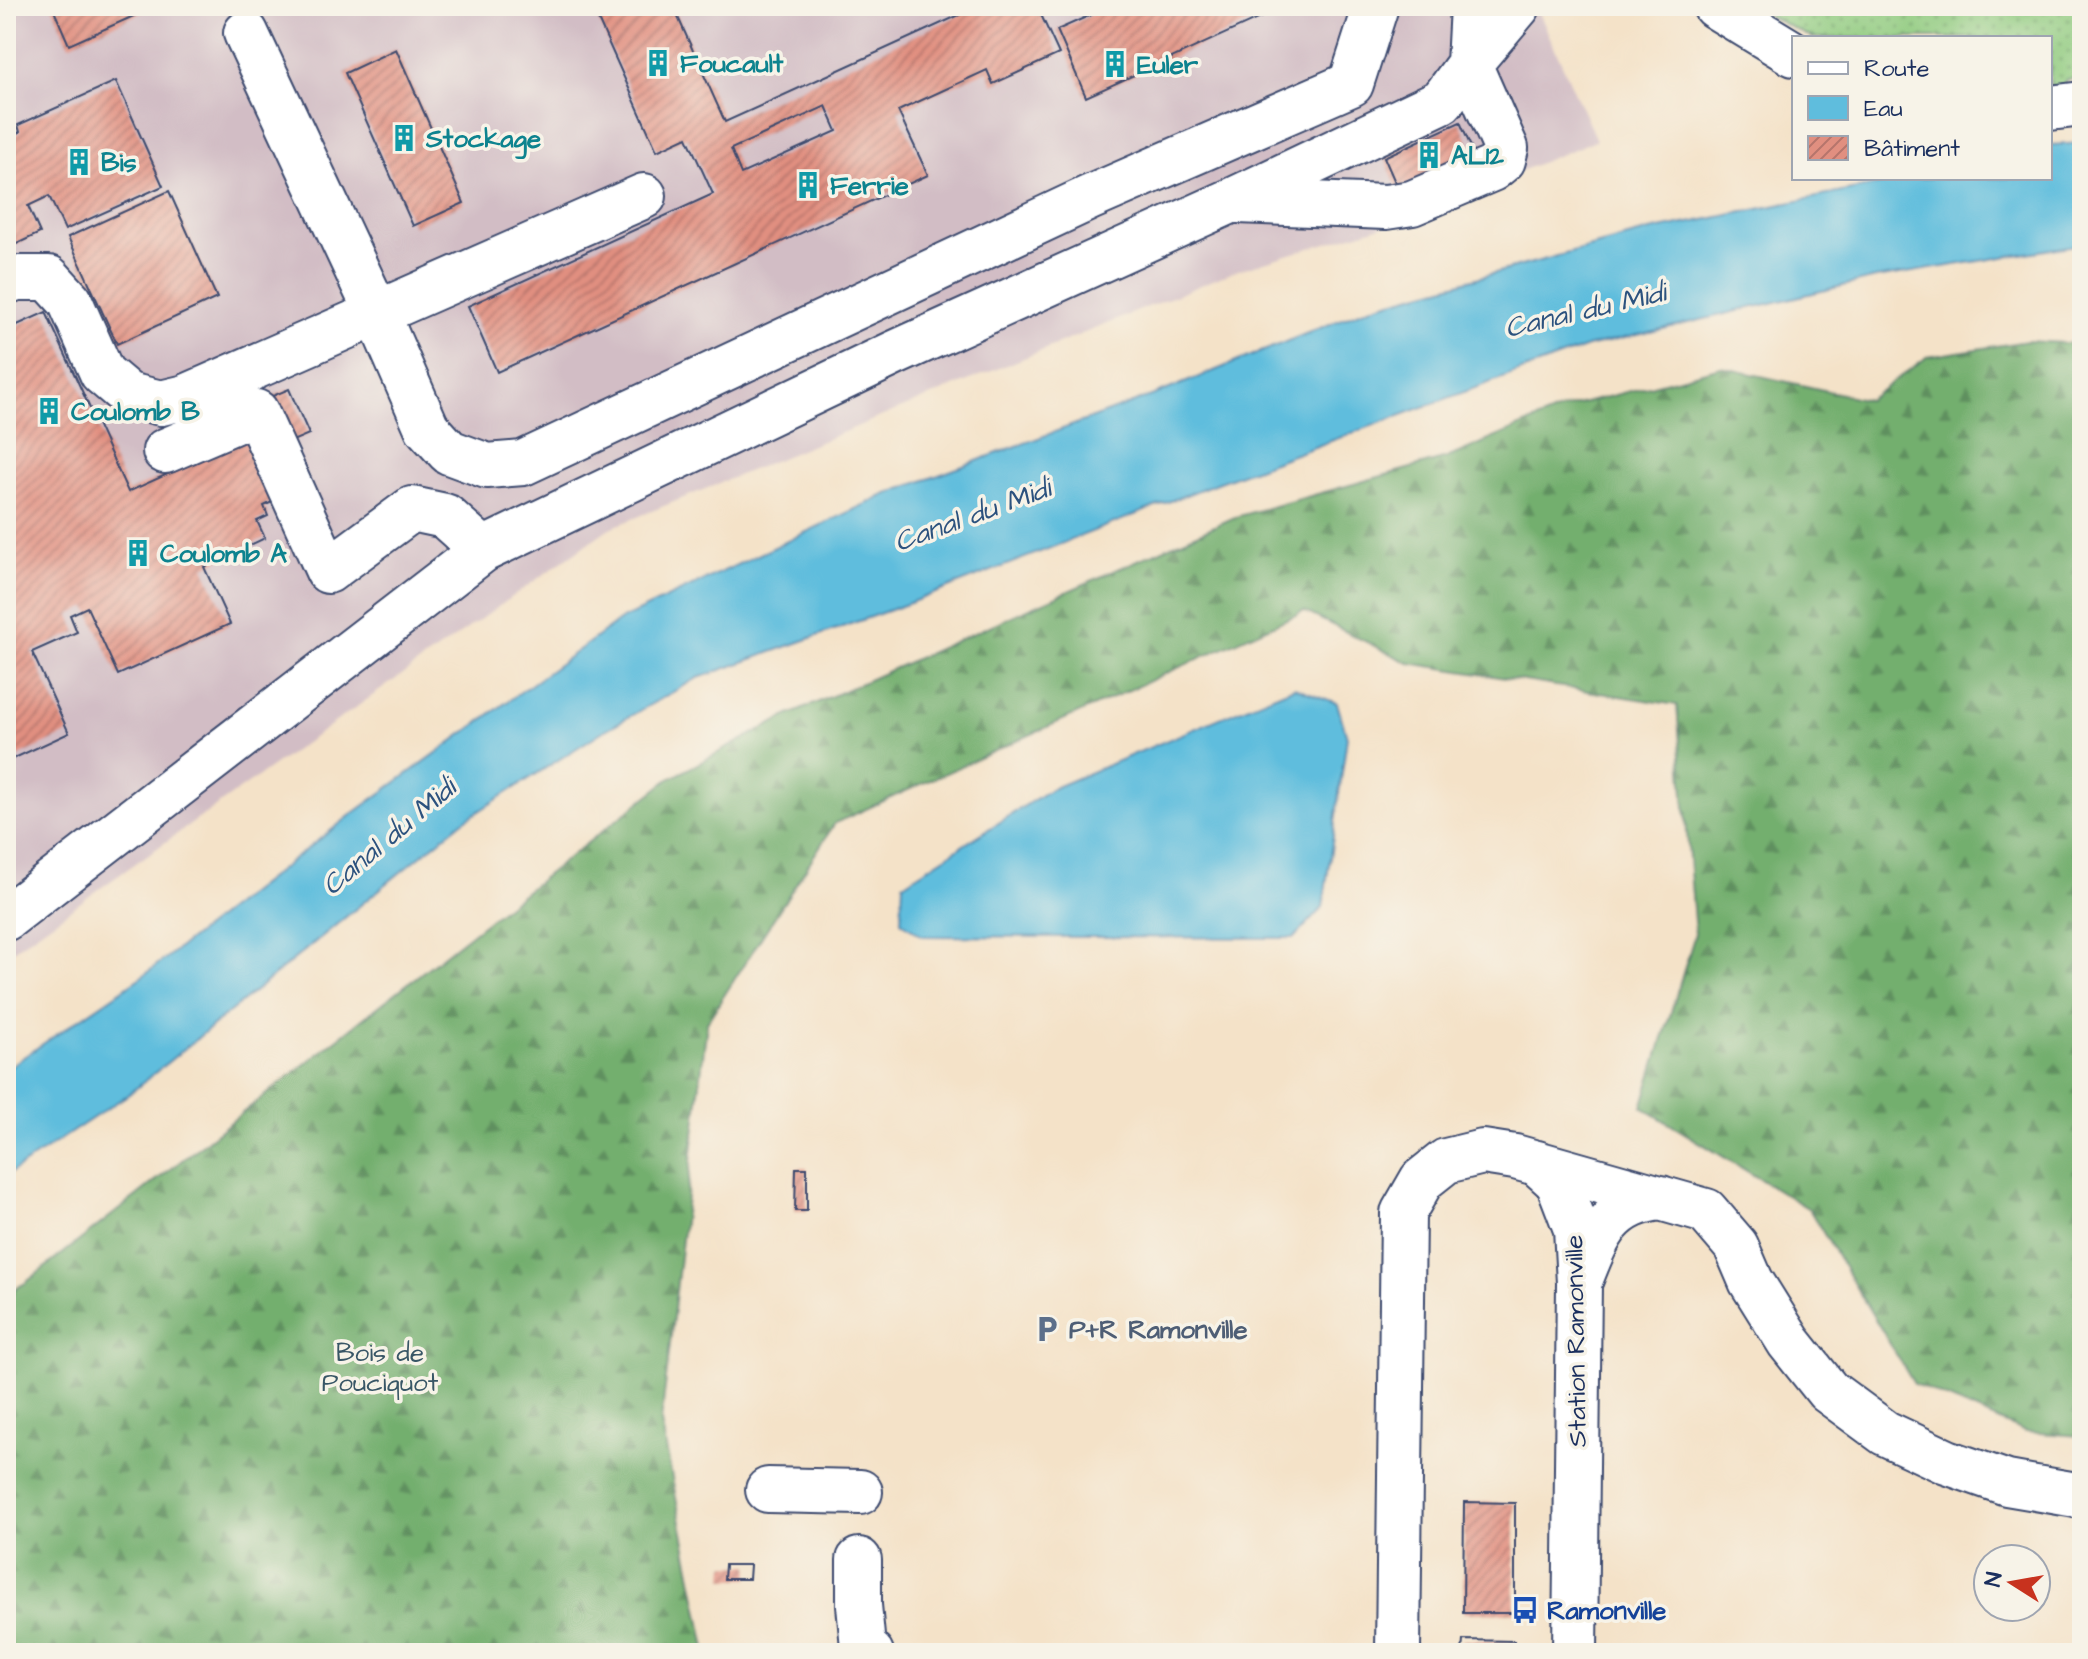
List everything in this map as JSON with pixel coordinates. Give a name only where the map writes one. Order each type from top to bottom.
[{"type":"street","points":[[246,33],[377,313],[427,428],[449,452],[487,466],[523,463],[1089,198],[1351,84],[1376,6]]},
{"type":"street","points":[[1231,201],[1386,207],[1412,203],[1492,169],[1503,160],[1506,148],[1469,64],[1472,6]]},
{"type":"street","points":[[6,918],[483,550],[895,353],[1231,201],[1442,101],[1518,6]]},
{"type":"street","points":[[1715,6],[1792,53]]},
{"type":"street","points":[[2052,108],[2082,104]]},
{"type":"street","points":[[6,282],[16,278],[49,278],[70,301],[102,373],[128,395],[161,403],[186,397],[644,196]]},
{"type":"street","points":[[165,451],[256,412],[328,571],[412,509],[445,516],[483,550]]},
{"type":"street","points":[[1398,1653],[1403,1213],[1422,1180],[1446,1161],[1483,1152],[1515,1157],[1706,1211],[1736,1246],[1751,1281],[1789,1342],[1828,1391],[1885,1433],[1947,1462],[2007,1483],[2082,1496]]},
{"type":"street","name":"Station Ramonville","points":[[1537,1163],[1558,1182],[1576,1229],[1579,1283],[1575,1653]]},
{"type":"street","points":[[1579,1283],[1599,1234],[1618,1214],[1642,1200],[1661,1198]]},
{"type":"street","points":[[768,1490],[860,1492]]},
{"type":"street","points":[[859,1560],[863,1647],[871,1653]]},
{"type":"shaded area","points":[[6,6],[1536,6],[1596,140],[1398,221],[1235,271],[608,529],[6,955]]},
{"type":"green space","points":[[1750,6],[2082,6],[2082,78],[2065,80],[2066,89],[2052,90],[2052,36],[1808,36]]},
{"type":"green space","name":"Bois de Pouciquot","points":[[2027,341],[2082,344],[2082,1436],[2025,1432],[1914,1384],[1809,1209],[1642,1107],[1695,934],[1677,705],[1409,663],[1304,611],[835,823],[707,1022],[661,1422],[707,1653],[6,1653],[6,1293],[24,1284],[669,779],[785,717],[1235,517],[1447,458],[1562,409],[1721,367],[1868,400],[1927,357]]},
{"type":"water","name":"Canal du Midi","points":[[2082,143],[2082,244],[1876,278],[1587,347],[1219,482],[907,604],[698,678],[600,733],[462,822],[129,1094],[6,1176],[6,1069],[144,975],[351,815],[620,620],[885,495],[1162,392],[1377,305],[1650,231],[1901,180],[2052,180],[2052,145]]},
{"type":"water","points":[[1294,687],[1337,703],[1347,737],[1323,907],[1294,938],[922,936],[901,921],[903,884],[1051,789]]},
{"type":"building","points":[[52,6],[156,6],[69,45]]},
{"type":"building","name":"Ferrie","points":[[592,6],[673,6],[725,122],[979,6],[1037,6],[1059,54],[993,84],[987,70],[898,111],[928,175],[497,372],[468,306],[713,194],[687,137],[657,151]],"holes":[[[826,106],[837,131],[741,174],[731,149]]]},
{"type":"building","name":"Euler","points":[[1111,6],[1286,6],[1086,97],[1057,30]]},
{"type":"building","name":"Stockage","points":[[396,49],[464,203],[413,226],[345,73]]},
{"type":"building","name":"Bis","points":[[116,81],[163,186],[65,230],[49,196],[28,206],[40,233],[6,249],[6,139],[20,132],[18,125]]},
{"type":"building","name":"AL12","points":[[1460,122],[1474,154],[1398,189],[1384,157]]},
{"type":"building","name":"Bis","points":[[169,191],[217,298],[117,344],[68,237]]},
{"type":"building","points":[[46,312],[128,492],[252,436],[280,498],[264,506],[268,516],[257,521],[265,538],[204,567],[230,624],[118,675],[87,607],[70,615],[77,632],[32,652],[69,733],[6,762],[6,330]]},
{"type":"building","points":[[289,389],[309,434],[283,445],[263,400]]},
{"type":"building","points":[[796,1168],[807,1168],[807,1211],[795,1211]]},
{"type":"building","points":[[1464,1502],[1515,1503],[1515,1613],[1463,1613]]},
{"type":"building","points":[[725,1565],[750,1565],[749,1579],[724,1579]]},
{"type":"building","points":[[1463,1640],[1514,1641],[1514,1653],[1462,1653]]},
{"type":"place","name":"Foucault","points":[[658,63]]},
{"type":"place","name":"Euler","points":[[1115,64]]},
{"type":"place","name":"Stockage","points":[[404,138]]},
{"type":"place","name":"AL12","points":[[1429,155]]},
{"type":"place","name":"Bis","points":[[79,162]]},
{"type":"place","name":"Ferrie","points":[[808,185]]},
{"type":"place","name":"Coulomb B","points":[[49,411]]},
{"type":"place","name":"Coulomb A","points":[[138,553]]},
{"type":"place","name":"P+R Ramonville","points":[[1047,1329]]},
{"type":"place","name":"Ramonville","points":[[1525,1610]]}]
